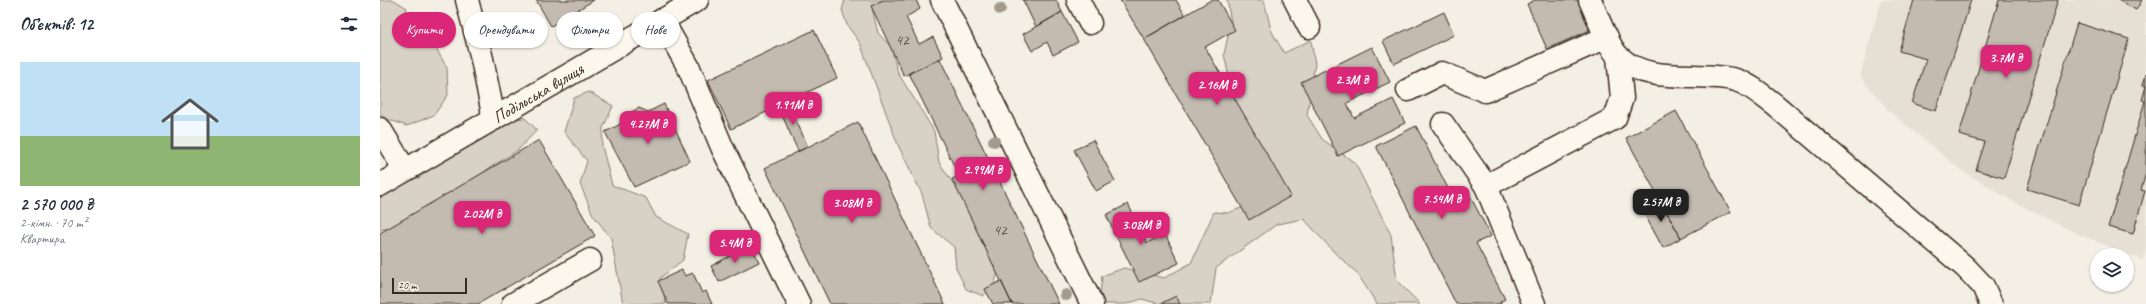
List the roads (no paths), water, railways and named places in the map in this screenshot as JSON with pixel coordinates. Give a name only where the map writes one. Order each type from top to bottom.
[{"type":"street","points":[[467,0],[482,59],[494,119]]},
{"type":"street","name":"Подільська вулиця","points":[[676,12],[697,0]]},
{"type":"street","points":[[942,0],[1092,304]]},
{"type":"street","points":[[1078,0],[1090,23]]},
{"type":"street","points":[[1295,0],[1309,27]]},
{"type":"street","points":[[1486,186],[1615,118],[1622,98],[1618,57],[1606,37],[1590,0]]},
{"type":"street","points":[[1408,90],[1442,73],[1485,91],[1606,37]]},
{"type":"street","name":"Подільська вулиця","points":[[380,185],[631,38]]},
{"type":"street","points":[[678,48],[689,68],[722,147],[799,304]]},
{"type":"street","points":[[1618,57],[1635,67],[1655,74],[1736,80],[1753,88],[1965,267],[1983,286],[1991,304]]},
{"type":"street","points":[[1443,124],[1486,186],[1534,304]]},
{"type":"street","points":[[380,129],[405,170]]},
{"type":"street","points":[[513,304],[590,260]]}]
